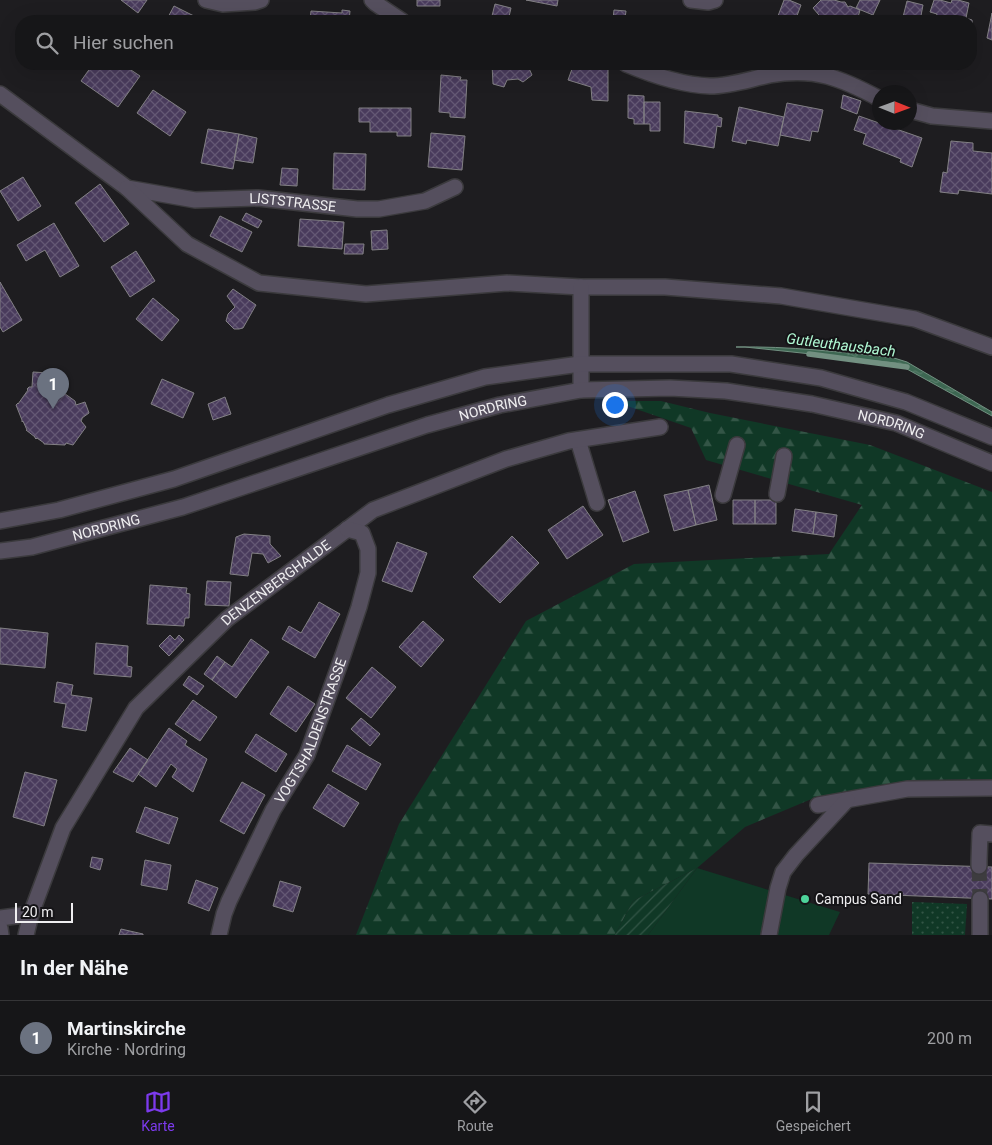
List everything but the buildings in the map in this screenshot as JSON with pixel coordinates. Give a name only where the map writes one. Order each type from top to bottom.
[{"type":"street","points":[[206,0],[222,4],[261,0]]},
{"type":"street","points":[[372,0],[393,15]]},
{"type":"street","points":[[691,0],[708,2],[715,0]]},
{"type":"street","points":[[640,70],[682,83],[711,86],[736,83],[771,75],[800,72],[824,75],[855,86],[872,95]]},
{"type":"street","name":"LISTSTRASSE","points":[[0,94],[128,188],[186,244],[259,283],[366,294],[506,283],[581,287]]},
{"type":"street","points":[[917,112],[932,116],[992,121]]},
{"type":"street","name":"LISTSTRASSE","points":[[128,188],[195,200],[258,198],[356,209],[379,209],[425,201],[455,187]]},
{"type":"street","points":[[581,390],[581,287],[665,287],[781,296],[915,319],[992,347]]},
{"type":"street","name":"NORDRING","points":[[0,522],[59,510],[174,479],[388,405],[485,377],[580,364],[731,364],[821,378],[906,402],[992,437]]},
{"type":"street","name":"NORDRING","points":[[0,551],[32,547],[183,507],[428,425],[500,404],[581,390],[670,388],[726,390],[812,404],[896,423],[992,463]]},
{"type":"street","name":"DENZENBERGHALDE","points":[[26,935],[30,914],[63,828],[136,708],[227,619],[373,510],[382,506],[506,459],[569,441],[660,427]]},
{"type":"street","points":[[578,440],[597,503]]},
{"type":"street","points":[[723,495],[737,445]]},
{"type":"street","points":[[776,494],[784,456]]},
{"type":"street","name":"VOGTSHALDENSTRASSE","points":[[219,935],[229,901],[273,810],[307,755],[360,607],[368,573],[368,549],[362,533],[347,529]]},
{"type":"street","points":[[818,805],[907,789],[992,788]]},
{"type":"street","points":[[769,935],[783,872],[796,855],[847,800]]},
{"type":"street","points":[[980,866],[980,833],[992,834]]},
{"type":"street","points":[[980,899],[984,932]]},
{"type":"street","points":[[0,918],[30,914]]},
{"type":"street","points":[[0,928],[1,935]]},
{"type":"green space","points":[[613,401],[661,401],[710,413],[870,445],[992,492],[992,779],[930,780],[814,798],[745,827],[697,868],[633,901],[615,935],[356,935],[399,824],[526,621],[634,564],[829,554],[862,505],[706,460],[691,428]]},
{"type":"green space","points":[[697,868],[840,912],[829,935],[648,935]]},
{"type":"green space","points":[[697,868],[648,935],[615,935],[633,901]]},
{"type":"green space","points":[[912,902],[967,904],[965,935],[912,935]]},
{"type":"water","points":[[745,347],[795,348],[894,358],[907,362],[992,412],[992,416],[896,363]]},
{"type":"waterway","name":"Gutleuthausbach","points":[[809,354],[907,367]]},
{"type":"tunnel","points":[[979,866],[980,899]]},
{"type":"place","name":"Martinskirche","points":[[53,409]]},
{"type":"place","name":"Campus Sand","points":[[805,899]]}]
